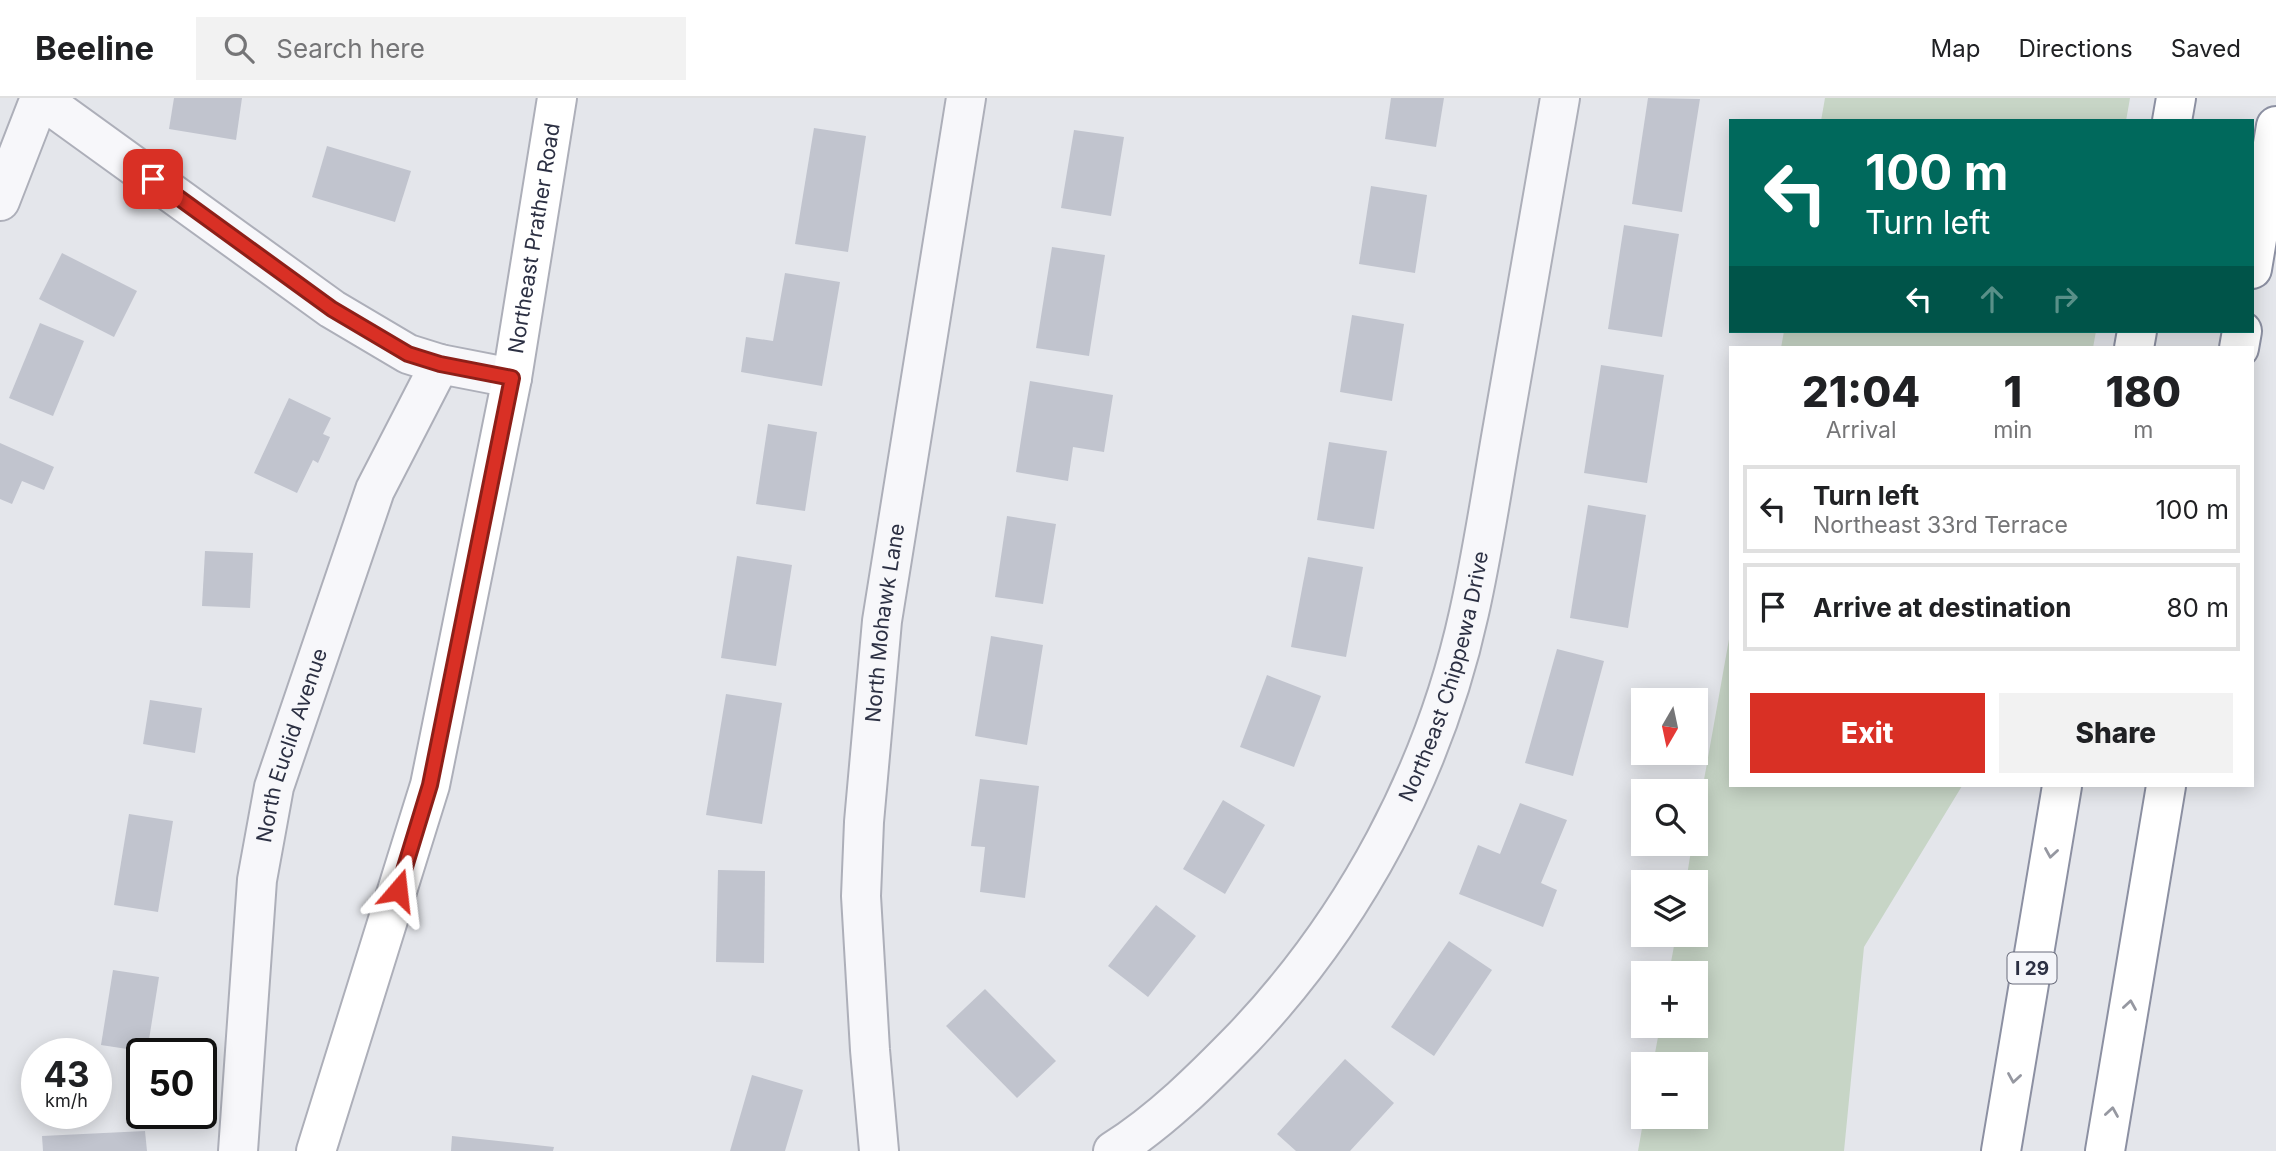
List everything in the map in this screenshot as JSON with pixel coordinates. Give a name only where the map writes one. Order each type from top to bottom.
[{"type":"main road","name":"Northeast Prather Road","points":[[316,1151],[430,785],[512,378],[557,98]]},
{"type":"main road","points":[[2172,119],[2176,98]]},
{"type":"main road","points":[[2254,257],[2276,126]]},
{"type":"main road","name":"I 29","points":[[2001,1151],[2062,787]]},
{"type":"main road","points":[[2105,1151],[2166,787]]},
{"type":"street","points":[[0,201],[40,98],[332,309],[408,354],[440,364],[512,378]]},
{"type":"street","name":"North Mohawk Lane","points":[[879,1151],[861,896],[864,822],[882,621],[966,98]]},
{"type":"street","name":"Northeast Chippewa Drive","points":[[1113,1151],[1142,1131],[1212,1070],[1277,1001],[1334,927],[1383,847],[1410,791],[1445,704],[1469,614],[1560,98]]},
{"type":"street","name":"North Euclid Avenue","points":[[238,1151],[257,880],[274,787],[375,491],[440,364]]},
{"type":"green space","points":[[1825,98],[2130,98],[2126,119],[1821,119]]},
{"type":"green space","points":[[1784,333],[2096,333],[2093,346],[1781,346]]},
{"type":"green space","points":[[1729,639],[1729,787],[1961,787],[1864,947],[1844,1151],[1638,1151],[1642,1129],[1708,1129],[1708,1052],[1655,1052],[1658,1038],[1708,1038],[1708,961],[1671,961],[1674,947],[1708,947],[1708,870],[1688,870],[1690,856],[1708,856],[1708,779],[1704,779]]},
{"type":"building","points":[[174,98],[242,98],[236,140],[169,129]]},
{"type":"building","points":[[1391,98],[1444,98],[1436,147],[1385,139]]},
{"type":"building","points":[[1648,98],[1700,99],[1682,212],[1632,204]]},
{"type":"building","points":[[814,128],[866,136],[848,252],[795,244]]},
{"type":"building","points":[[1074,130],[1124,137],[1111,216],[1061,208]]},
{"type":"building","points":[[327,146],[411,171],[395,222],[312,197]]},
{"type":"building","points":[[1371,186],[1427,195],[1415,273],[1359,264]]},
{"type":"building","points":[[1624,225],[1679,234],[1662,337],[1608,329]]},
{"type":"building","points":[[1052,247],[1105,255],[1089,356],[1036,348]]},
{"type":"building","points":[[62,253],[137,291],[114,337],[39,299]]},
{"type":"building","points":[[785,273],[840,282],[822,386],[741,372],[746,337],[773,341]]},
{"type":"building","points":[[1352,315],[1404,324],[1392,401],[1340,392]]},
{"type":"building","points":[[40,323],[84,341],[53,416],[9,398]]},
{"type":"building","points":[[1601,365],[1664,375],[1647,483],[1584,473]]},
{"type":"building","points":[[1030,381],[1113,395],[1104,452],[1073,447],[1068,481],[1016,472]]},
{"type":"building","points":[[289,398],[331,418],[323,434],[330,437],[318,463],[313,460],[297,493],[254,473]]},
{"type":"building","points":[[768,424],[817,432],[805,511],[756,504]]},
{"type":"building","points":[[1329,442],[1387,451],[1374,529],[1317,520]]},
{"type":"building","points":[[0,443],[54,467],[44,490],[22,481],[12,504],[0,499]]},
{"type":"building","points":[[1588,505],[1646,515],[1628,628],[1570,618]]},
{"type":"building","points":[[1007,516],[1056,524],[1043,604],[995,597]]},
{"type":"building","points":[[205,551],[253,553],[250,608],[202,606]]},
{"type":"building","points":[[737,556],[792,565],[776,666],[721,658]]},
{"type":"building","points":[[1308,557],[1363,567],[1346,657],[1291,647]]},
{"type":"building","points":[[991,636],[1043,645],[1027,745],[975,736]]},
{"type":"building","points":[[1557,649],[1604,661],[1573,776],[1525,763]]},
{"type":"building","points":[[1267,675],[1321,696],[1294,767],[1240,747]]},
{"type":"building","points":[[726,694],[782,703],[762,824],[706,815]]},
{"type":"building","points":[[150,700],[202,708],[195,753],[143,744]]},
{"type":"building","points":[[980,779],[1039,786],[1025,898],[980,892],[985,847],[971,846]]},
{"type":"building","points":[[1223,800],[1265,825],[1225,894],[1183,869]]},
{"type":"building","points":[[1520,803],[1567,820],[1541,883],[1557,890],[1543,927],[1459,894],[1478,845],[1500,854]]},
{"type":"building","points":[[129,814],[173,821],[158,912],[114,905]]},
{"type":"building","points":[[718,870],[765,871],[764,963],[716,962]]},
{"type":"building","points":[[1156,905],[1196,936],[1148,997],[1108,966]]},
{"type":"building","points":[[1449,941],[1492,970],[1434,1056],[1391,1027]]},
{"type":"building","points":[[113,970],[159,977],[149,1038],[126,1038],[126,1049],[112,1047],[112,1038],[102,1038]]},
{"type":"building","points":[[985,989],[1056,1061],[1017,1098],[946,1026]]},
{"type":"building","points":[[1345,1059],[1394,1103],[1350,1151],[1296,1151],[1277,1134]]},
{"type":"building","points":[[752,1075],[803,1090],[785,1151],[730,1151]]},
{"type":"building","points":[[145,1131],[147,1151],[43,1151],[42,1136]]},
{"type":"building","points":[[452,1136],[554,1147],[553,1151],[451,1151]]},
{"type":"route","points":[[153,179],[332,309],[408,354],[440,364],[512,378],[430,785],[398,890]]}]
